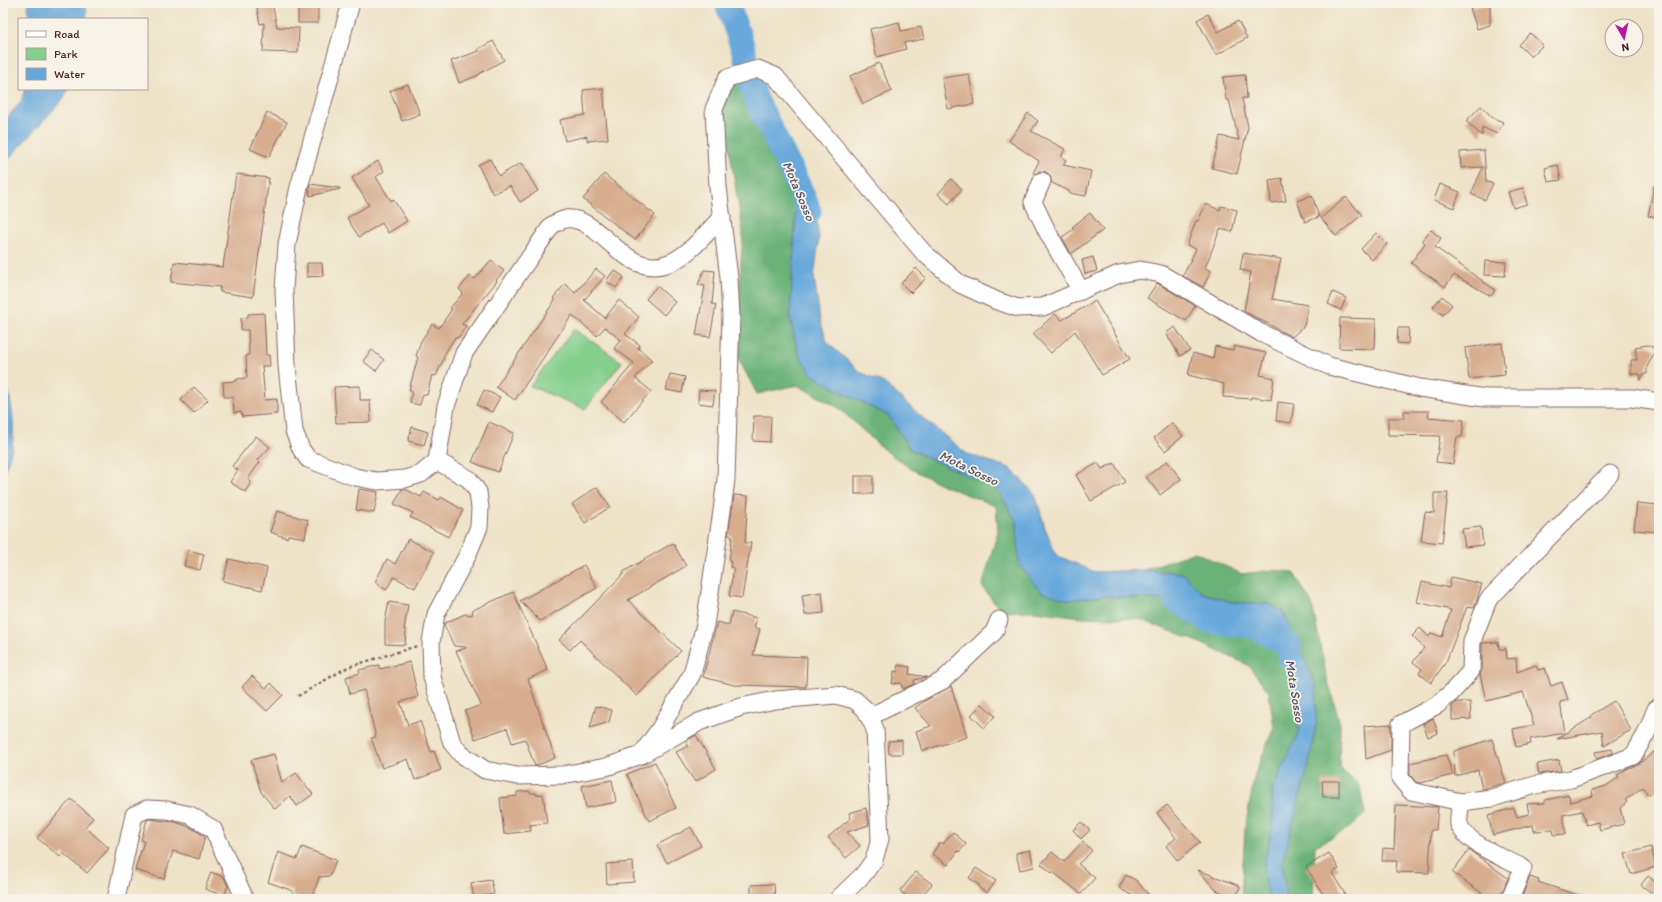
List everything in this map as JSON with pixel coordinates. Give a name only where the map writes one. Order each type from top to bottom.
[{"type":"street","points":[[351,3],[299,187],[287,244],[284,290],[287,366],[294,432],[301,449],[308,459],[356,477],[377,481],[405,479],[421,474],[437,461],[446,406],[464,353],[552,225],[566,219],[583,222],[635,262],[649,267],[666,264],[687,252],[722,217]]},
{"type":"street","points":[[641,755],[659,730],[692,674],[705,625],[722,511],[726,479],[731,316],[729,278],[718,188],[714,109],[727,78],[758,69],[775,76],[923,252],[960,284],[997,301],[1018,308],[1043,307],[1119,274],[1140,270],[1161,274],[1261,334],[1329,366],[1420,388],[1485,398],[1632,398],[1659,402]]},
{"type":"street","points":[[1042,181],[1033,202],[1048,233],[1081,291]]},
{"type":"street","points":[[437,461],[469,479],[478,492],[480,508],[479,528],[467,556],[436,614],[431,642],[432,678],[452,743],[462,754],[485,770],[517,776],[562,775],[606,767],[641,755],[699,722],[741,707],[775,700],[836,695],[855,700],[866,710],[875,729],[880,839],[874,860],[863,875],[838,899]]},
{"type":"street","points":[[1610,474],[1488,600],[1472,641],[1471,671],[1451,693],[1437,705],[1401,724],[1400,778],[1411,791],[1461,802],[1492,798],[1535,785],[1571,779],[1633,756],[1646,734],[1656,709],[1659,707]]},
{"type":"street","points":[[869,717],[942,680],[994,632],[999,620]]},
{"type":"street","points":[[1461,802],[1460,824],[1468,836],[1484,849],[1523,868],[1510,899]]},
{"type":"street","points":[[116,899],[134,815],[147,808],[167,810],[190,815],[213,829],[245,899]]},
{"type":"path","points":[[298,696],[348,667],[431,642]]},
{"type":"green space","points":[[744,81],[760,134],[796,209],[790,317],[842,392],[889,416],[911,450],[997,489],[1017,522],[1019,564],[1068,600],[1105,596],[1166,600],[1193,618],[1233,617],[1262,624],[1288,663],[1299,731],[1272,791],[1273,823],[1263,870],[1270,899],[1241,899],[1245,829],[1255,774],[1274,727],[1269,692],[1248,665],[1196,641],[1139,619],[1081,617],[1035,611],[1002,612],[982,587],[998,531],[996,506],[945,486],[911,469],[882,448],[839,408],[797,385],[757,394],[735,352],[743,233],[723,108],[730,87]]},
{"type":"green space","points":[[574,329],[622,362],[585,409],[530,386]]},
{"type":"green space","points":[[1195,552],[1242,574],[1273,570],[1293,572],[1312,604],[1326,674],[1340,724],[1339,768],[1360,786],[1365,814],[1349,828],[1315,846],[1313,899],[1286,899],[1282,863],[1309,763],[1316,724],[1296,644],[1283,612],[1269,604],[1232,602],[1202,593],[1182,573],[1143,570]]},
{"type":"water","points":[[28,3],[87,3],[86,18],[29,18]]},
{"type":"water","points":[[25,90],[68,90],[63,99],[3,166],[3,122],[21,102]]},
{"type":"water","points":[[795,162],[813,193],[819,238],[814,277],[820,320],[827,342],[860,372],[884,383],[924,419],[967,454],[1010,468],[1035,494],[1045,528],[1056,555],[1095,572],[1143,570],[1182,573],[1202,593],[1232,602],[1269,604],[1283,612],[1316,686],[1316,724],[1309,763],[1282,863],[1286,899],[1270,899],[1263,870],[1273,823],[1272,791],[1299,731],[1288,663],[1262,624],[1233,617],[1193,618],[1166,600],[1105,596],[1068,600],[1041,592],[1019,564],[1017,522],[997,489],[911,450],[889,416],[812,375],[798,353],[790,317],[796,209]]},
{"type":"water","points":[[3,370],[13,418],[13,438],[12,448],[3,475]]},
{"type":"building","points":[[256,3],[272,3],[277,27],[299,28],[298,53],[263,52],[264,23],[260,24]]},
{"type":"building","points":[[1490,3],[1490,25],[1477,29],[1470,8]]},
{"type":"building","points":[[298,7],[318,7],[318,23],[298,23]]},
{"type":"building","points":[[1208,14],[1218,32],[1238,21],[1247,38],[1216,55],[1197,20]]},
{"type":"building","points":[[899,22],[901,31],[921,27],[924,39],[904,43],[906,49],[877,57],[870,29]]},
{"type":"building","points":[[1530,33],[1543,45],[1531,57],[1519,45]]},
{"type":"building","points":[[493,41],[504,60],[479,75],[459,83],[451,61],[479,51],[478,49]]},
{"type":"building","points":[[879,63],[892,91],[863,104],[850,76]]},
{"type":"building","points":[[969,74],[974,104],[948,109],[942,78]]},
{"type":"building","points":[[1245,75],[1247,98],[1242,98],[1248,127],[1237,174],[1212,168],[1220,136],[1239,140],[1229,100],[1226,100],[1223,77]]},
{"type":"building","points":[[408,84],[420,114],[402,121],[390,91]]},
{"type":"building","points":[[603,88],[608,139],[587,141],[587,136],[565,141],[560,120],[585,115],[583,90]]},
{"type":"building","points":[[1481,106],[1493,118],[1503,122],[1497,134],[1482,127],[1482,136],[1466,121]]},
{"type":"building","points":[[267,112],[287,122],[269,157],[250,149]]},
{"type":"building","points":[[1028,113],[1038,121],[1031,131],[1065,149],[1061,157],[1066,160],[1063,165],[1091,171],[1086,196],[1069,193],[1069,191],[1052,183],[1050,175],[1046,172],[1040,171],[1035,174],[1033,173],[1039,161],[1009,141]]},
{"type":"building","points":[[1484,150],[1486,181],[1493,184],[1485,200],[1471,194],[1483,167],[1461,168],[1460,152]]},
{"type":"building","points":[[490,159],[499,176],[521,163],[538,191],[520,202],[510,186],[493,194],[478,165]]},
{"type":"building","points":[[378,161],[384,171],[376,177],[391,201],[393,199],[407,221],[388,233],[382,223],[359,237],[347,218],[369,205],[352,178]]},
{"type":"building","points":[[1558,165],[1561,180],[1548,182],[1545,168]]},
{"type":"building","points":[[236,174],[269,178],[253,297],[220,292],[220,287],[171,282],[174,262],[223,267]]},
{"type":"building","points":[[604,174],[655,215],[635,240],[583,199]]},
{"type":"building","points":[[1282,178],[1286,201],[1271,203],[1269,180]]},
{"type":"building","points":[[951,179],[962,189],[949,204],[938,194]]},
{"type":"building","points":[[310,184],[340,188],[340,189],[310,196]]},
{"type":"building","points":[[1440,184],[1460,192],[1454,208],[1434,200]]},
{"type":"building","points":[[1654,186],[1659,186],[1658,218],[1648,216]]},
{"type":"building","points":[[1523,188],[1527,204],[1513,208],[1508,192]]},
{"type":"building","points":[[1312,195],[1319,217],[1305,222],[1297,201]]},
{"type":"building","points":[[1346,197],[1362,215],[1336,236],[1321,218]]},
{"type":"building","points":[[1206,204],[1220,210],[1221,206],[1237,210],[1232,232],[1220,229],[1205,268],[1211,271],[1203,287],[1183,276],[1196,249],[1187,245],[1196,221],[1198,221]]},
{"type":"building","points":[[1090,213],[1103,230],[1071,254],[1062,237],[1074,229],[1072,227]]},
{"type":"building","points":[[1431,230],[1441,238],[1435,247],[1495,290],[1491,296],[1454,275],[1445,287],[1411,263],[1425,243],[1422,240]]},
{"type":"building","points":[[1376,233],[1387,244],[1372,260],[1361,249]]},
{"type":"building","points":[[1243,253],[1281,259],[1272,299],[1308,305],[1304,326],[1292,337],[1244,311],[1251,272],[1240,270]]},
{"type":"building","points":[[1093,257],[1097,271],[1085,274],[1082,260]]},
{"type":"building","points":[[491,260],[504,271],[462,324],[466,326],[458,338],[455,337],[443,357],[444,358],[436,376],[432,375],[427,395],[423,394],[420,405],[410,403],[412,391],[409,390],[418,357],[416,356],[421,341],[432,324],[439,328],[452,309],[450,308],[463,293],[459,289],[470,276],[475,279]]},
{"type":"building","points":[[1485,261],[1506,262],[1505,276],[1484,275]]},
{"type":"building","points":[[307,263],[322,263],[323,276],[307,277]]},
{"type":"building","points":[[916,268],[926,278],[911,293],[901,283]]},
{"type":"building","points":[[596,269],[605,276],[584,300],[605,318],[619,300],[639,317],[625,334],[640,345],[638,348],[652,360],[635,378],[651,391],[624,422],[601,402],[634,363],[614,348],[621,340],[605,327],[597,336],[572,315],[515,400],[496,387],[555,300],[553,298],[565,284],[575,293]]},
{"type":"building","points":[[614,270],[624,277],[616,288],[606,281]]},
{"type":"building","points":[[704,270],[715,271],[712,304],[716,305],[710,337],[696,335],[705,286],[698,285]]},
{"type":"building","points":[[1157,283],[1195,306],[1186,321],[1147,298]]},
{"type":"building","points":[[657,286],[675,302],[664,315],[646,299]]},
{"type":"building","points":[[1333,292],[1346,298],[1341,310],[1328,304]]},
{"type":"building","points":[[1442,296],[1452,305],[1443,315],[1433,307]]},
{"type":"building","points":[[1095,301],[1130,359],[1102,375],[1075,331],[1051,353],[1033,334],[1055,314],[1062,320]]},
{"type":"building","points":[[264,313],[266,355],[269,355],[270,366],[262,366],[265,400],[277,399],[277,414],[242,417],[241,412],[234,413],[233,397],[224,397],[223,382],[237,381],[237,379],[247,378],[246,356],[249,355],[248,330],[241,330],[241,318],[248,317],[248,314]]},
{"type":"building","points":[[1340,318],[1376,319],[1375,349],[1339,348]]},
{"type":"building","points":[[1175,327],[1190,350],[1180,356],[1166,333]]},
{"type":"building","points":[[1398,328],[1409,328],[1408,344],[1397,343]]},
{"type":"building","points":[[1502,343],[1505,375],[1469,379],[1465,348]]},
{"type":"building","points":[[1648,345],[1656,349],[1647,367],[1647,374],[1644,374],[1641,380],[1640,374],[1631,374],[1631,360],[1637,360],[1635,347]]},
{"type":"building","points":[[1215,346],[1233,350],[1234,346],[1266,353],[1260,375],[1274,378],[1271,400],[1251,397],[1251,399],[1223,397],[1224,384],[1188,375],[1193,353],[1213,359]]},
{"type":"building","points":[[372,350],[384,360],[376,371],[363,361]]},
{"type":"building","points":[[670,374],[685,377],[682,393],[666,390]]},
{"type":"building","points":[[360,386],[360,400],[370,400],[371,422],[336,423],[334,387]]},
{"type":"building","points":[[194,387],[208,400],[194,413],[181,400]]},
{"type":"building","points":[[484,390],[500,397],[492,412],[477,405]]},
{"type":"building","points":[[699,390],[715,391],[713,405],[698,403]]},
{"type":"building","points":[[1278,402],[1294,404],[1291,423],[1276,421]]},
{"type":"building","points":[[1404,411],[1429,411],[1428,417],[1464,420],[1462,437],[1457,437],[1453,464],[1436,462],[1440,436],[1388,435],[1388,418],[1404,418]]},
{"type":"building","points":[[754,416],[771,416],[770,442],[753,441]]},
{"type":"building","points":[[489,422],[514,433],[498,472],[472,462]]},
{"type":"building","points":[[1172,423],[1183,436],[1165,451],[1154,438]]},
{"type":"building","points":[[412,427],[428,432],[424,445],[408,441]]},
{"type":"building","points":[[256,436],[270,447],[258,460],[260,462],[248,479],[251,482],[245,492],[230,482],[238,470],[232,466]]},
{"type":"building","points":[[1167,461],[1181,479],[1160,495],[1146,477]]},
{"type":"building","points":[[1098,463],[1102,469],[1114,463],[1125,482],[1091,501],[1076,475]]},
{"type":"building","points":[[855,476],[873,476],[873,494],[855,494]]},
{"type":"building","points":[[597,487],[610,507],[585,523],[572,504]]},
{"type":"building","points":[[359,489],[378,492],[374,513],[356,510]]},
{"type":"building","points":[[402,489],[421,497],[424,492],[439,500],[441,497],[463,510],[448,537],[410,517],[413,513],[394,504]]},
{"type":"building","points":[[1434,493],[1448,493],[1442,543],[1421,541],[1425,512],[1434,513]]},
{"type":"building","points":[[734,495],[748,496],[745,543],[751,543],[742,598],[729,596],[734,568],[730,567],[731,562],[729,561],[732,536],[728,535]]},
{"type":"building","points":[[1637,503],[1659,505],[1659,532],[1634,530]]},
{"type":"building","points":[[277,511],[308,520],[305,538],[288,535],[287,538],[270,532]]},
{"type":"building","points":[[1481,527],[1483,545],[1465,547],[1462,529]]},
{"type":"building","points":[[408,539],[434,552],[415,588],[394,577],[386,590],[375,582],[387,559],[395,564]]},
{"type":"building","points":[[673,543],[686,566],[628,600],[681,651],[637,696],[580,640],[570,650],[559,640],[624,573],[623,572]]},
{"type":"building","points":[[188,550],[204,554],[200,570],[184,566]]},
{"type":"building","points":[[229,559],[267,568],[262,590],[223,581]]},
{"type":"building","points":[[584,565],[597,588],[540,621],[520,601]]},
{"type":"building","points":[[1451,577],[1482,584],[1474,608],[1467,607],[1446,662],[1431,683],[1419,673],[1422,669],[1413,662],[1424,648],[1412,636],[1420,628],[1429,637],[1431,633],[1442,637],[1451,610],[1417,602],[1422,582],[1449,588]]},
{"type":"building","points":[[513,592],[548,670],[528,679],[555,758],[535,766],[525,739],[512,743],[507,728],[475,739],[465,711],[481,705],[456,651],[466,647],[454,646],[444,625],[445,623],[465,614],[472,615],[473,610]]},
{"type":"building","points":[[822,592],[824,613],[805,615],[802,595]]},
{"type":"building","points":[[389,602],[408,605],[404,630],[406,630],[405,645],[385,644],[385,622]]},
{"type":"building","points":[[732,612],[757,618],[754,628],[760,629],[753,655],[807,657],[806,687],[734,685],[703,677],[717,622],[729,625]]},
{"type":"building","points":[[1498,642],[1499,649],[1506,649],[1507,659],[1516,658],[1517,672],[1536,665],[1538,670],[1545,668],[1551,686],[1562,682],[1568,700],[1560,702],[1565,733],[1530,739],[1531,744],[1516,747],[1513,729],[1534,725],[1523,692],[1486,701],[1480,674],[1482,669],[1482,643]]},
{"type":"building","points":[[410,662],[418,697],[400,702],[408,725],[420,721],[431,752],[434,751],[441,770],[415,780],[408,759],[382,768],[371,738],[376,737],[364,690],[350,694],[346,677],[360,673],[359,670],[379,665],[380,669]]},
{"type":"building","points":[[898,665],[910,667],[909,674],[927,677],[914,680],[914,684],[905,688],[902,688],[901,683],[892,684],[894,671],[897,672]]},
{"type":"building","points":[[252,676],[266,688],[271,683],[283,695],[267,711],[242,687]]},
{"type":"building","points":[[951,686],[967,737],[922,751],[916,731],[931,726],[915,708]]},
{"type":"building","points":[[1614,701],[1631,730],[1604,746],[1602,731],[1557,739],[1592,717],[1591,715]]},
{"type":"building","points":[[1456,702],[1470,702],[1471,719],[1452,720],[1452,706]]},
{"type":"building","points":[[982,704],[995,716],[984,728],[971,715]]},
{"type":"building","points":[[596,706],[612,710],[609,722],[590,728]]},
{"type":"building","points":[[1433,718],[1438,733],[1428,737],[1423,724]]},
{"type":"building","points":[[1391,724],[1391,750],[1366,759],[1364,726]]},
{"type":"building","points":[[696,735],[716,769],[695,782],[676,752],[688,746],[686,741]]},
{"type":"building","points":[[1492,739],[1506,783],[1482,789],[1478,770],[1455,776],[1454,751]]},
{"type":"building","points":[[902,740],[902,754],[889,754],[888,741]]},
{"type":"building","points":[[1659,748],[1659,788],[1648,795],[1643,787],[1625,800],[1627,802],[1620,808],[1624,824],[1600,830],[1598,822],[1586,825],[1582,811],[1563,815],[1566,834],[1554,835],[1553,830],[1534,831],[1533,825],[1493,835],[1488,815],[1514,808],[1517,817],[1529,814],[1527,804],[1545,803],[1545,800],[1569,795],[1570,802],[1593,796],[1592,790],[1606,786],[1619,777],[1617,775],[1637,765]]},
{"type":"building","points":[[1612,749],[1613,753],[1597,759],[1595,752]]},
{"type":"building","points":[[274,754],[282,783],[296,773],[313,794],[297,806],[290,796],[275,809],[261,792],[251,760]]},
{"type":"building","points":[[1446,755],[1453,775],[1420,783],[1416,782],[1410,775],[1410,763]]},
{"type":"building","points":[[1559,760],[1561,771],[1539,774],[1537,764]]},
{"type":"building","points":[[655,762],[676,808],[649,821],[627,774]]},
{"type":"building","points":[[612,780],[616,802],[586,808],[582,786]]},
{"type":"building","points":[[1322,781],[1339,781],[1339,797],[1323,797]]},
{"type":"building","points":[[529,791],[530,793],[536,793],[536,795],[543,794],[547,823],[530,825],[531,831],[504,834],[500,798],[517,796],[517,792]]},
{"type":"building","points":[[71,799],[93,818],[85,827],[109,848],[87,873],[63,853],[60,857],[37,838]]},
{"type":"building","points":[[1167,805],[1200,842],[1178,861],[1166,846],[1176,838],[1157,813]]},
{"type":"building","points":[[1396,805],[1438,807],[1436,830],[1431,830],[1429,873],[1396,872],[1397,861],[1382,861],[1383,848],[1394,849]]},
{"type":"building","points":[[866,808],[869,825],[847,832],[860,846],[846,858],[828,837],[851,818],[849,813]]},
{"type":"building","points":[[147,820],[175,822],[190,827],[205,836],[199,859],[173,851],[164,879],[135,870],[144,841],[141,840]]},
{"type":"building","points":[[1081,822],[1090,830],[1081,839],[1073,830]]},
{"type":"building","points":[[691,827],[701,846],[667,863],[657,845]]},
{"type":"building","points":[[953,832],[966,844],[959,852],[958,851],[948,865],[932,854],[940,842],[943,844]]},
{"type":"building","points":[[1083,841],[1092,851],[1078,864],[1095,878],[1081,894],[1041,864],[1052,852],[1064,862]]},
{"type":"building","points":[[302,847],[336,860],[330,876],[319,877],[312,899],[305,899],[292,895],[293,891],[268,882],[278,852],[297,859]]},
{"type":"building","points":[[1651,847],[1656,867],[1631,874],[1625,854]]},
{"type":"building","points":[[1030,850],[1034,867],[1020,870],[1016,853]]},
{"type":"building","points":[[1469,850],[1508,878],[1497,899],[1490,899],[1452,872]]},
{"type":"building","points":[[1329,853],[1339,869],[1332,873],[1348,899],[1326,899],[1306,867]]},
{"type":"building","points":[[633,862],[634,882],[607,884],[606,864]]},
{"type":"building","points":[[976,868],[996,881],[987,893],[979,888],[979,885],[969,878]]},
{"type":"building","points":[[1198,870],[1240,886],[1236,898],[1216,890]]},
{"type":"building","points":[[211,872],[224,877],[228,886],[224,896],[205,889]]},
{"type":"building","points":[[916,872],[932,884],[919,899],[910,899],[900,891]]},
{"type":"building","points":[[1126,875],[1137,881],[1152,899],[1138,899],[1119,888]]},
{"type":"building","points":[[1648,876],[1659,885],[1652,893],[1641,885]]},
{"type":"building","points":[[1530,877],[1539,880],[1538,882],[1583,897],[1582,899],[1530,899],[1522,896]]},
{"type":"building","points":[[491,880],[494,894],[474,898],[471,883]]},
{"type":"building","points":[[774,884],[775,899],[751,899],[751,885]]},
{"type":"waterway","name":"Mota Sosso","points":[[727,3],[743,48],[755,97],[801,191],[809,212]]},
{"type":"waterway","name":"Mota Sosso","points":[[1175,599],[1209,621],[1254,626],[1289,645],[1290,656]]}]
